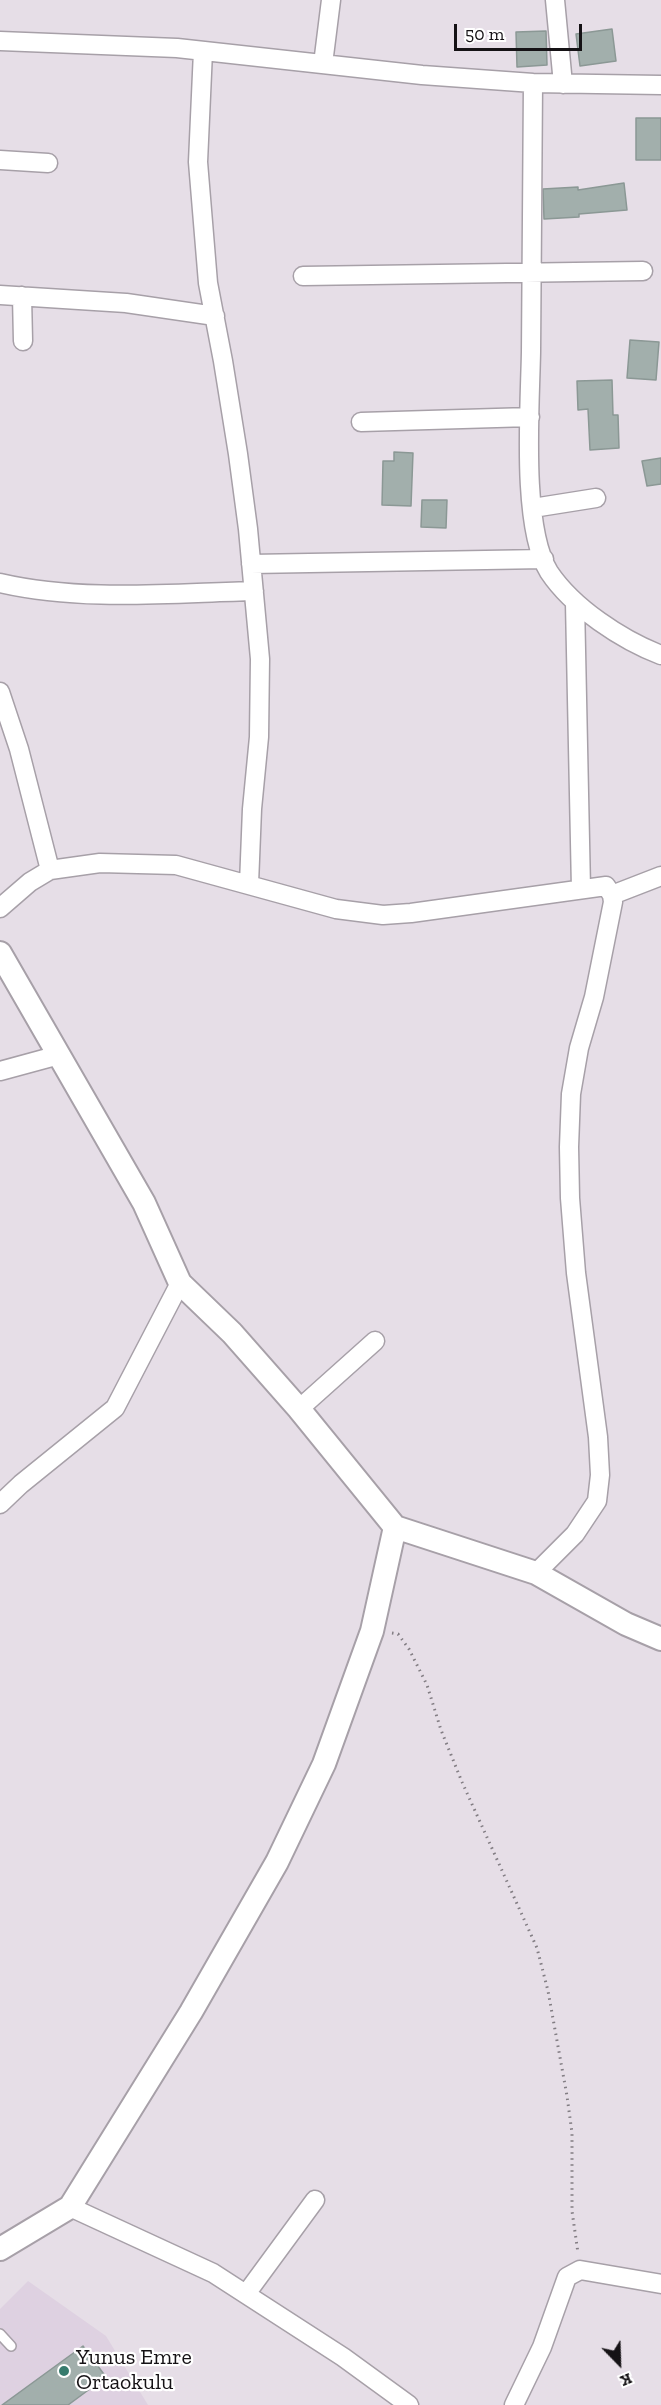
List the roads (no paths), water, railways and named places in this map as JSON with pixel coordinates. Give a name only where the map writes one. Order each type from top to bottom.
[{"type":"street","points":[[323,64],[331,0]]},
{"type":"street","points":[[555,0],[563,84]]},
{"type":"street","points":[[0,41],[203,51],[422,75],[533,83],[661,85]]},
{"type":"street","points":[[203,51],[198,162],[208,283],[238,454],[260,659],[259,737],[252,808],[249,884]]},
{"type":"street","points":[[533,83],[530,469],[535,539],[549,572],[575,603],[634,645],[661,655]]},
{"type":"street","points":[[0,160],[48,163]]},
{"type":"street","points":[[303,276],[643,271]]},
{"type":"street","points":[[0,296],[126,303],[214,316]]},
{"type":"street","points":[[22,296],[23,341]]},
{"type":"street","points":[[362,422],[530,417]]},
{"type":"street","points":[[533,508],[596,498]]},
{"type":"street","points":[[251,564],[544,559]]},
{"type":"street","points":[[0,583],[30,590],[83,594],[254,591]]},
{"type":"street","points":[[575,603],[581,889]]},
{"type":"street","points":[[0,692],[19,749],[50,870]]},
{"type":"street","points":[[0,908],[30,882],[50,870],[99,863],[176,865],[336,909],[383,915],[606,886],[612,895],[613,902],[594,997],[577,1060],[571,1094],[569,1147],[570,1198],[576,1273],[598,1437],[600,1475],[597,1501],[575,1534],[536,1574]]},
{"type":"street","points":[[612,895],[661,876]]},
{"type":"street","points":[[0,952],[144,1203],[180,1283],[232,1333],[299,1409],[395,1527],[536,1574],[626,1624],[661,1639]]},
{"type":"street","points":[[0,1071],[59,1055]]},
{"type":"street","points":[[0,1504],[21,1484],[115,1408],[180,1283]]},
{"type":"street","points":[[299,1409],[375,1341]]},
{"type":"street","points":[[0,2249],[70,2207],[191,2012],[278,1862],[324,1764],[372,1631],[395,1527]]},
{"type":"street","points":[[246,2294],[315,2200]]},
{"type":"street","points":[[70,2207],[213,2273],[343,2357],[410,2405]]},
{"type":"street","points":[[514,2405],[542,2346],[567,2277],[580,2270],[661,2284]]},
{"type":"lane","points":[[0,2334],[11,2346]]},
{"type":"place","name":"Yunus Emre Ortaokulu","points":[[64,2371]]}]
